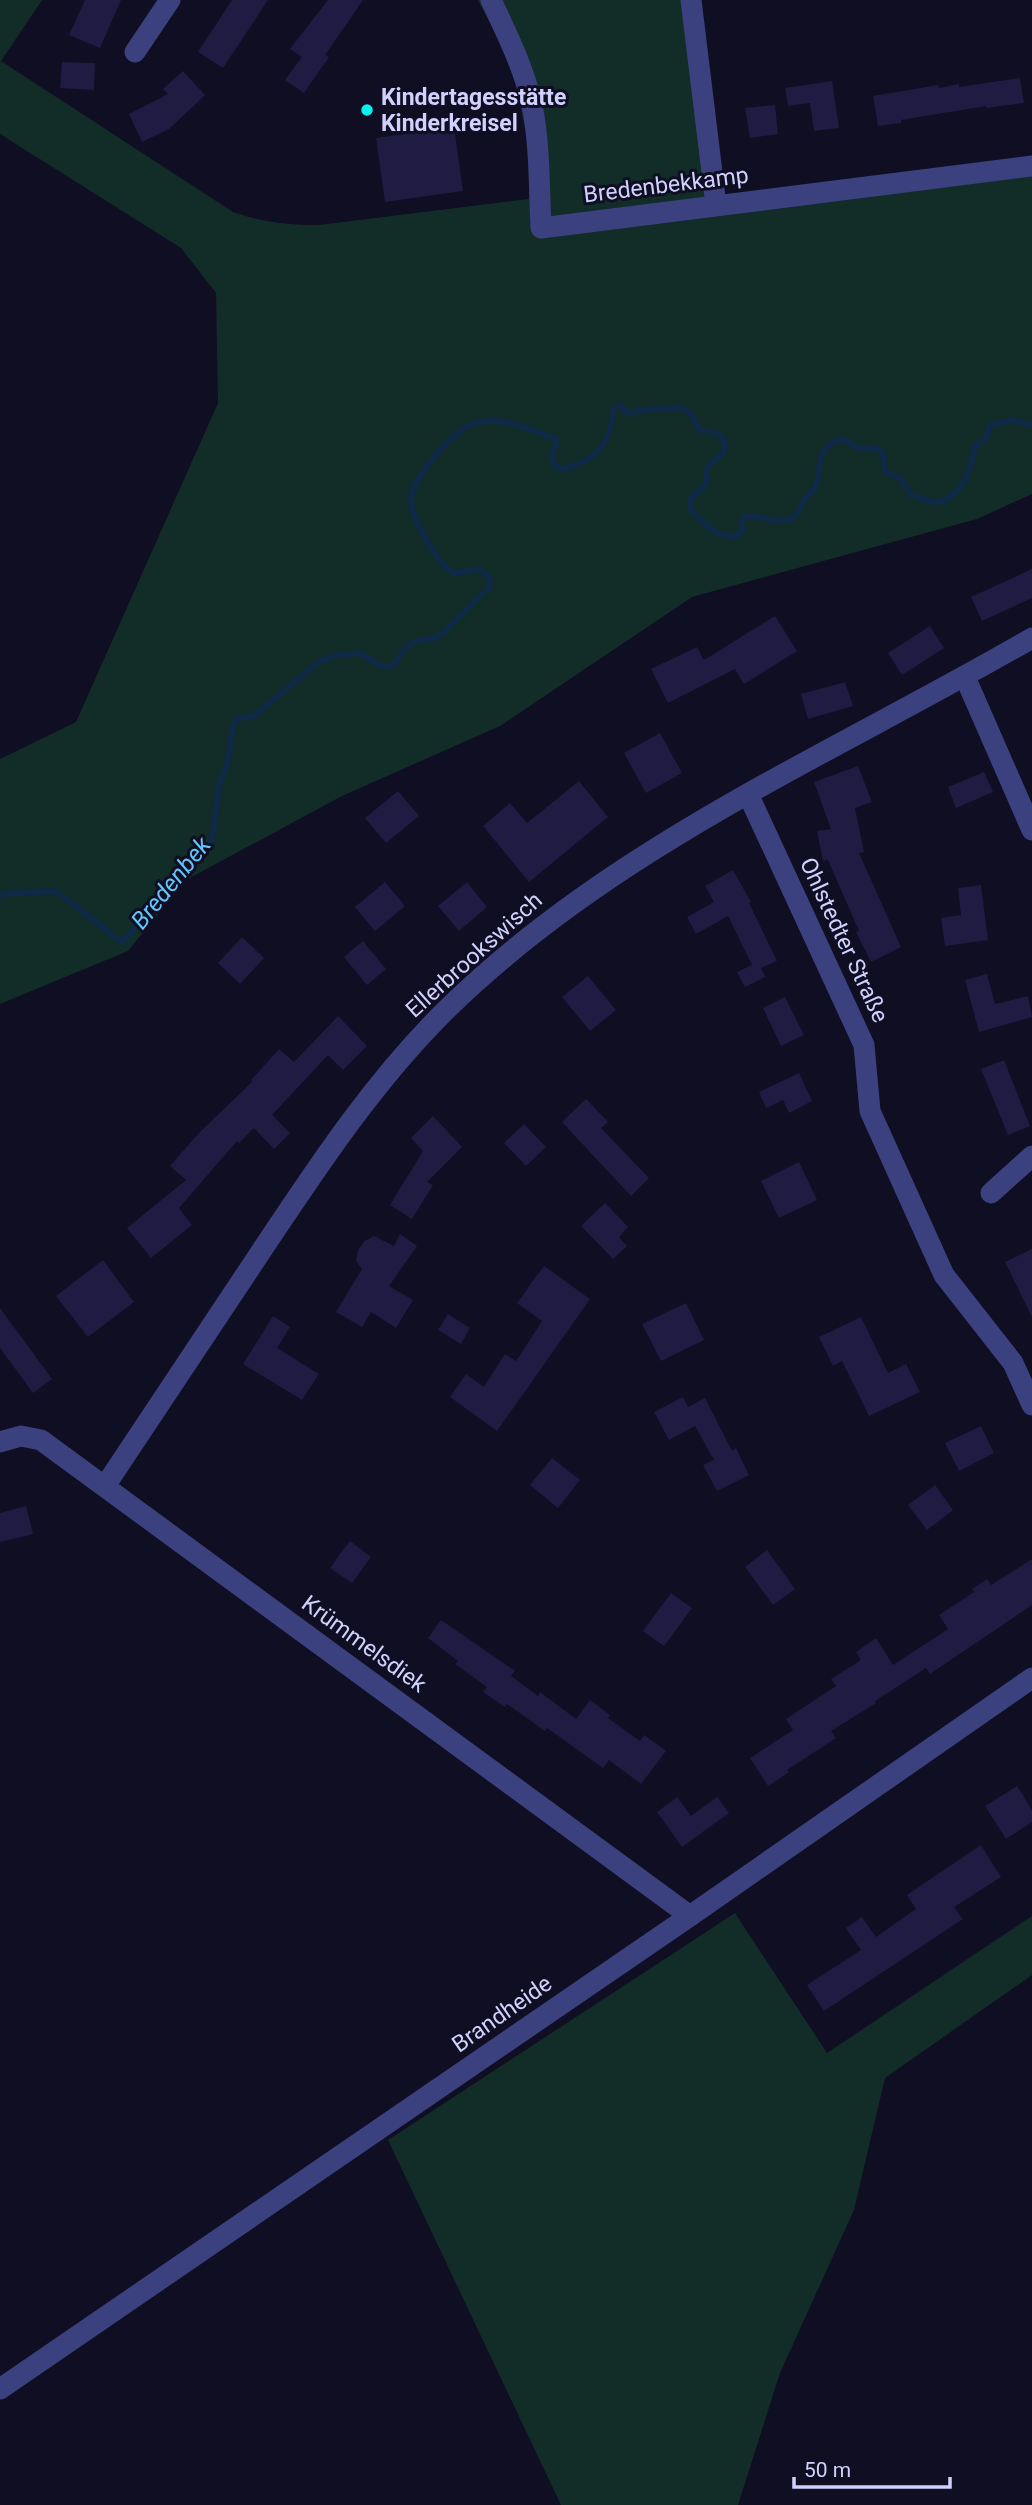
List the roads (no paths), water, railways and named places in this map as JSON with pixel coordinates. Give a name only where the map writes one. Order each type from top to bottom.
[{"type":"street","points":[[135,52],[170,0]]},
{"type":"street","name":"Bredenbekkamp","points":[[491,0],[518,58],[532,104],[537,135],[541,228],[1032,166]]},
{"type":"street","points":[[691,0],[716,205]]},
{"type":"street","name":"Ellerbrookswisch","points":[[105,1486],[325,1155],[370,1096],[445,1010],[573,902],[646,852],[1032,638]]},
{"type":"street","points":[[964,677],[1032,830]]},
{"type":"street","name":"Ohlstedter Straße","points":[[748,794],[864,1045],[870,1111],[944,1275],[1013,1363],[1032,1405]]},
{"type":"street","points":[[991,1193],[1032,1156]]},
{"type":"street","name":"Krümmelsdiek","points":[[0,1441],[21,1437],[41,1440],[690,1916]]},
{"type":"street","name":"Brandheide","points":[[0,2389],[1032,1678]]},
{"type":"waterway","name":"Bredenbek","points":[[0,894],[56,891],[122,942],[212,840],[219,784],[227,764],[233,726],[238,718],[254,716],[320,661],[338,655],[358,653],[385,667],[392,667],[407,646],[443,633],[489,587],[490,579],[478,569],[461,573],[448,570],[422,532],[411,499],[418,480],[434,457],[453,437],[470,425],[486,421],[503,422],[554,438],[557,441],[552,462],[559,469],[582,462],[598,450],[608,434],[613,411],[620,405],[628,414],[642,410],[682,407],[691,414],[699,429],[718,434],[726,443],[723,453],[706,468],[706,484],[691,498],[690,510],[716,532],[729,536],[737,536],[743,530],[741,522],[744,516],[783,521],[795,516],[814,489],[824,451],[834,442],[844,439],[858,449],[877,449],[883,454],[885,472],[900,478],[910,494],[935,503],[952,495],[964,482],[975,446],[986,438],[990,425],[1012,420],[1032,425]]},
{"type":"place","name":"Kindertagesstätte Kinderkreisel","points":[[367,110]]}]
